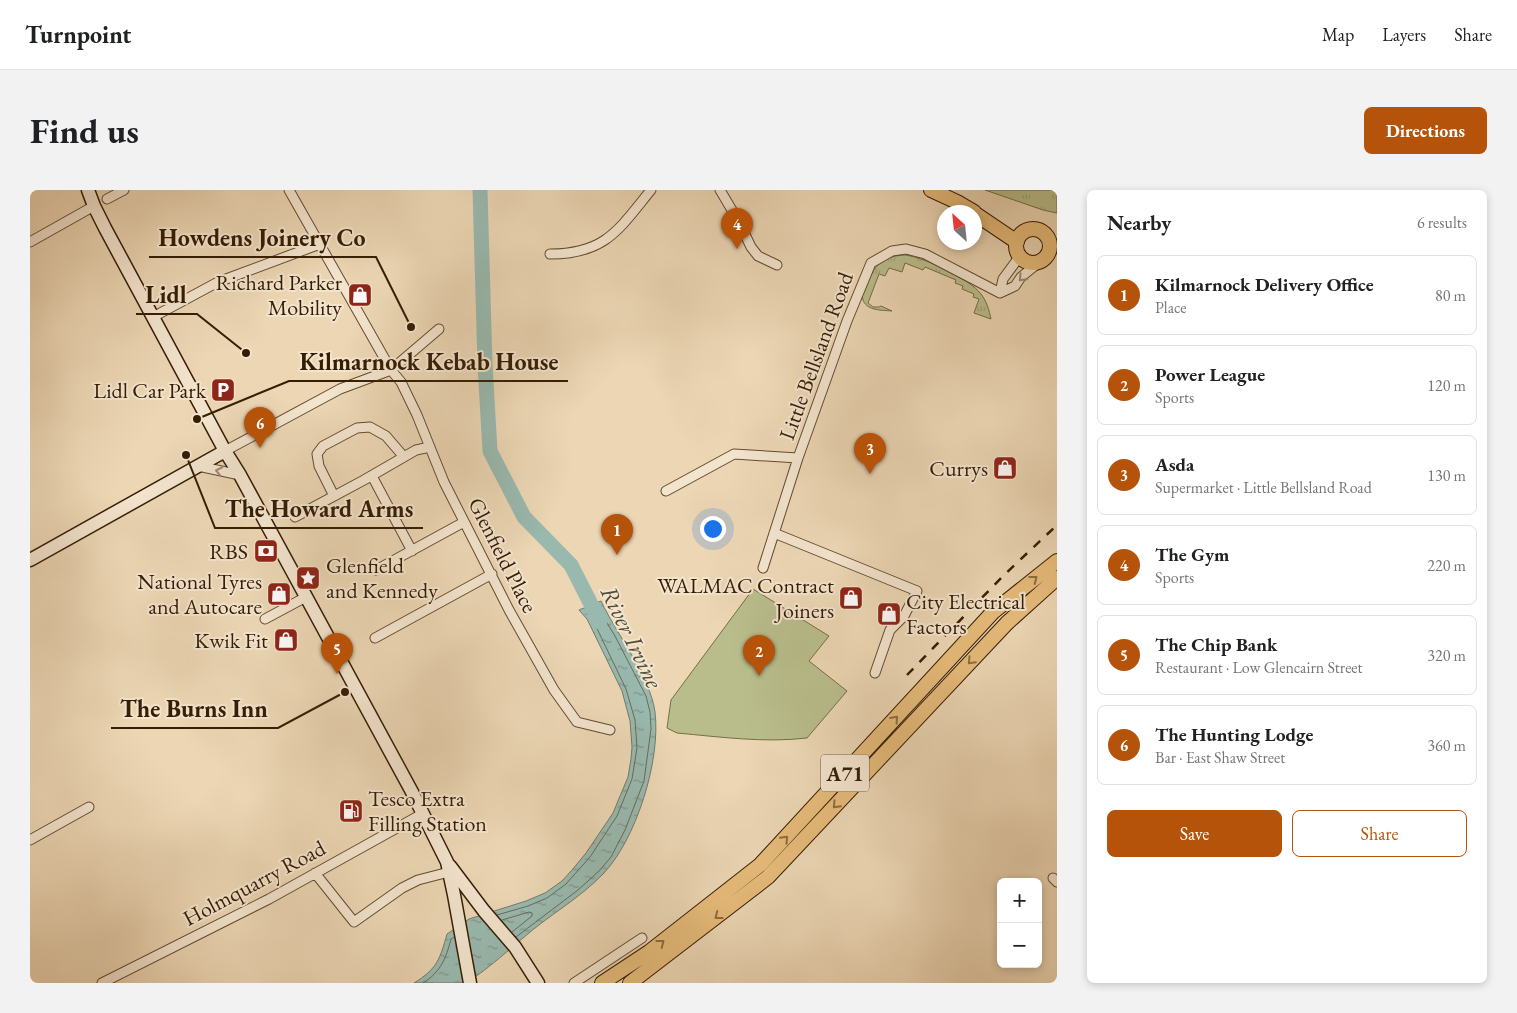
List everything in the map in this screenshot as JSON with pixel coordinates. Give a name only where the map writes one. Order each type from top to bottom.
[{"type":"main road","points":[[88,190],[94,206],[153,317],[422,814],[448,867],[515,947],[538,983]]},
{"type":"main road","points":[[931,190],[962,205]]},
{"type":"main road","points":[[982,218],[1017,242]]},
{"type":"main road","points":[[987,221],[1027,230],[1032,229],[1057,236]]},
{"type":"main road","points":[[1027,230],[1022,233],[1017,242],[1017,252],[1024,260],[1033,263],[1049,254],[1050,244],[1043,232]]},
{"type":"main road","points":[[30,560],[225,451]]},
{"type":"main road","name":"A71","points":[[602,983],[649,952],[760,866],[993,612],[1057,561]]},
{"type":"main road","name":"A71","points":[[630,983],[768,877],[1007,623],[1057,578]]},
{"type":"main road","points":[[448,867],[470,983]]},
{"type":"main road","points":[[454,895],[470,894]]},
{"type":"street","points":[[107,199],[124,190]]},
{"type":"street","name":"Glenfield Place","points":[[289,190],[391,370],[401,382],[444,482],[509,610],[554,690],[577,722],[610,730]]},
{"type":"street","points":[[550,254],[567,254],[592,248],[611,236],[624,225],[651,190]]},
{"type":"street","points":[[720,190],[751,247],[758,256],[777,265]]},
{"type":"street","points":[[30,242],[94,206]]},
{"type":"street","points":[[153,317],[218,282],[320,244]]},
{"type":"street","name":"Little Bellsland Road","points":[[763,568],[798,458],[847,321],[871,263],[892,251],[906,249],[925,254],[1000,293]]},
{"type":"street","points":[[1000,293],[1015,286],[1021,277],[1049,254]]},
{"type":"street","points":[[1000,293],[1003,279],[1020,256]]},
{"type":"street","points":[[225,451],[340,388],[391,370],[440,330]]},
{"type":"street","points":[[334,496],[319,466],[317,454],[323,446],[357,428],[370,427],[386,436],[404,457]]},
{"type":"street","points":[[296,517],[416,450],[430,447]]},
{"type":"street","points":[[666,491],[734,454],[798,458]]},
{"type":"street","points":[[198,466],[240,475]]},
{"type":"street","points":[[372,476],[412,551]]},
{"type":"street","points":[[376,570],[464,522]]},
{"type":"street","points":[[774,533],[917,591],[904,616],[890,630],[875,673]]},
{"type":"street","points":[[375,638],[492,574]]},
{"type":"street","points":[[265,619],[306,598]]},
{"type":"street","points":[[30,840],[89,807]]},
{"type":"street","name":"Holmquarry Road","points":[[102,983],[269,899],[422,814]]},
{"type":"street","points":[[315,873],[354,922],[402,888],[448,867]]},
{"type":"street","points":[[574,983],[642,938]]},
{"type":"green space","points":[[985,190],[1057,190],[1057,213],[1043,210]]},
{"type":"green space","points":[[905,255],[934,264],[967,282],[983,297],[988,306],[991,319],[974,313],[979,299],[973,297],[974,294],[962,289],[963,286],[955,283],[956,280],[925,267],[923,270],[905,263],[902,272],[889,268],[885,276],[879,274],[868,303],[873,307],[881,306],[892,311],[873,309],[865,304],[862,295],[876,267],[888,258]]},
{"type":"green space","points":[[753,589],[829,636],[809,661],[847,691],[807,738],[775,740],[742,739],[677,733],[667,728],[671,700]]},
{"type":"water","points":[[601,601],[647,684],[655,712],[656,731],[650,775],[636,820],[626,841],[615,859],[594,883],[469,981],[463,983],[414,983],[433,968],[447,934],[469,919],[526,901],[545,893],[562,881],[586,853],[613,813],[628,777],[632,747],[630,721],[622,691],[587,619],[579,610]]},
{"type":"waterway","name":"River Irvine","points":[[480,190],[485,365],[490,451],[524,517],[571,565],[600,622]]},
{"type":"railway","points":[[907,675],[1003,576],[1057,525]]},
{"type":"place","name":"The Gym","points":[[737,249]]},
{"type":"place","name":"Richard Parker Mobility","points":[[360,295]]},
{"type":"place","name":"Howdens Joinery Co","points":[[411,327]]},
{"type":"place","name":"Lidl","points":[[246,353]]},
{"type":"place","name":"Lidl Car Park","points":[[223,390]]},
{"type":"place","name":"Kilmarnock Kebab House","points":[[197,419]]},
{"type":"place","name":"The Hunting Lodge","points":[[260,448]]},
{"type":"place","name":"The Howard Arms","points":[[186,455]]},
{"type":"place","name":"Currys","points":[[1005,468]]},
{"type":"place","name":"Asda","points":[[870,474]]},
{"type":"place","name":"RBS","points":[[266,551]]},
{"type":"place","name":"Kilmarnock Delivery Office","points":[[617,555]]},
{"type":"place","name":"Glenfield and Kennedy","points":[[308,578]]},
{"type":"place","name":"National Tyres and Autocare","points":[[279,594]]},
{"type":"place","name":"WALMAC Contract Joiners","points":[[851,598]]},
{"type":"place","name":"City Electrical Factors","points":[[889,614]]},
{"type":"place","name":"Kwik Fit","points":[[286,640]]},
{"type":"place","name":"The Chip Bank","points":[[337,674]]},
{"type":"place","name":"Power League","points":[[759,676]]},
{"type":"place","name":"The Burns Inn","points":[[345,692]]},
{"type":"place","name":"Tesco Extra Filling Station","points":[[351,811]]}]
